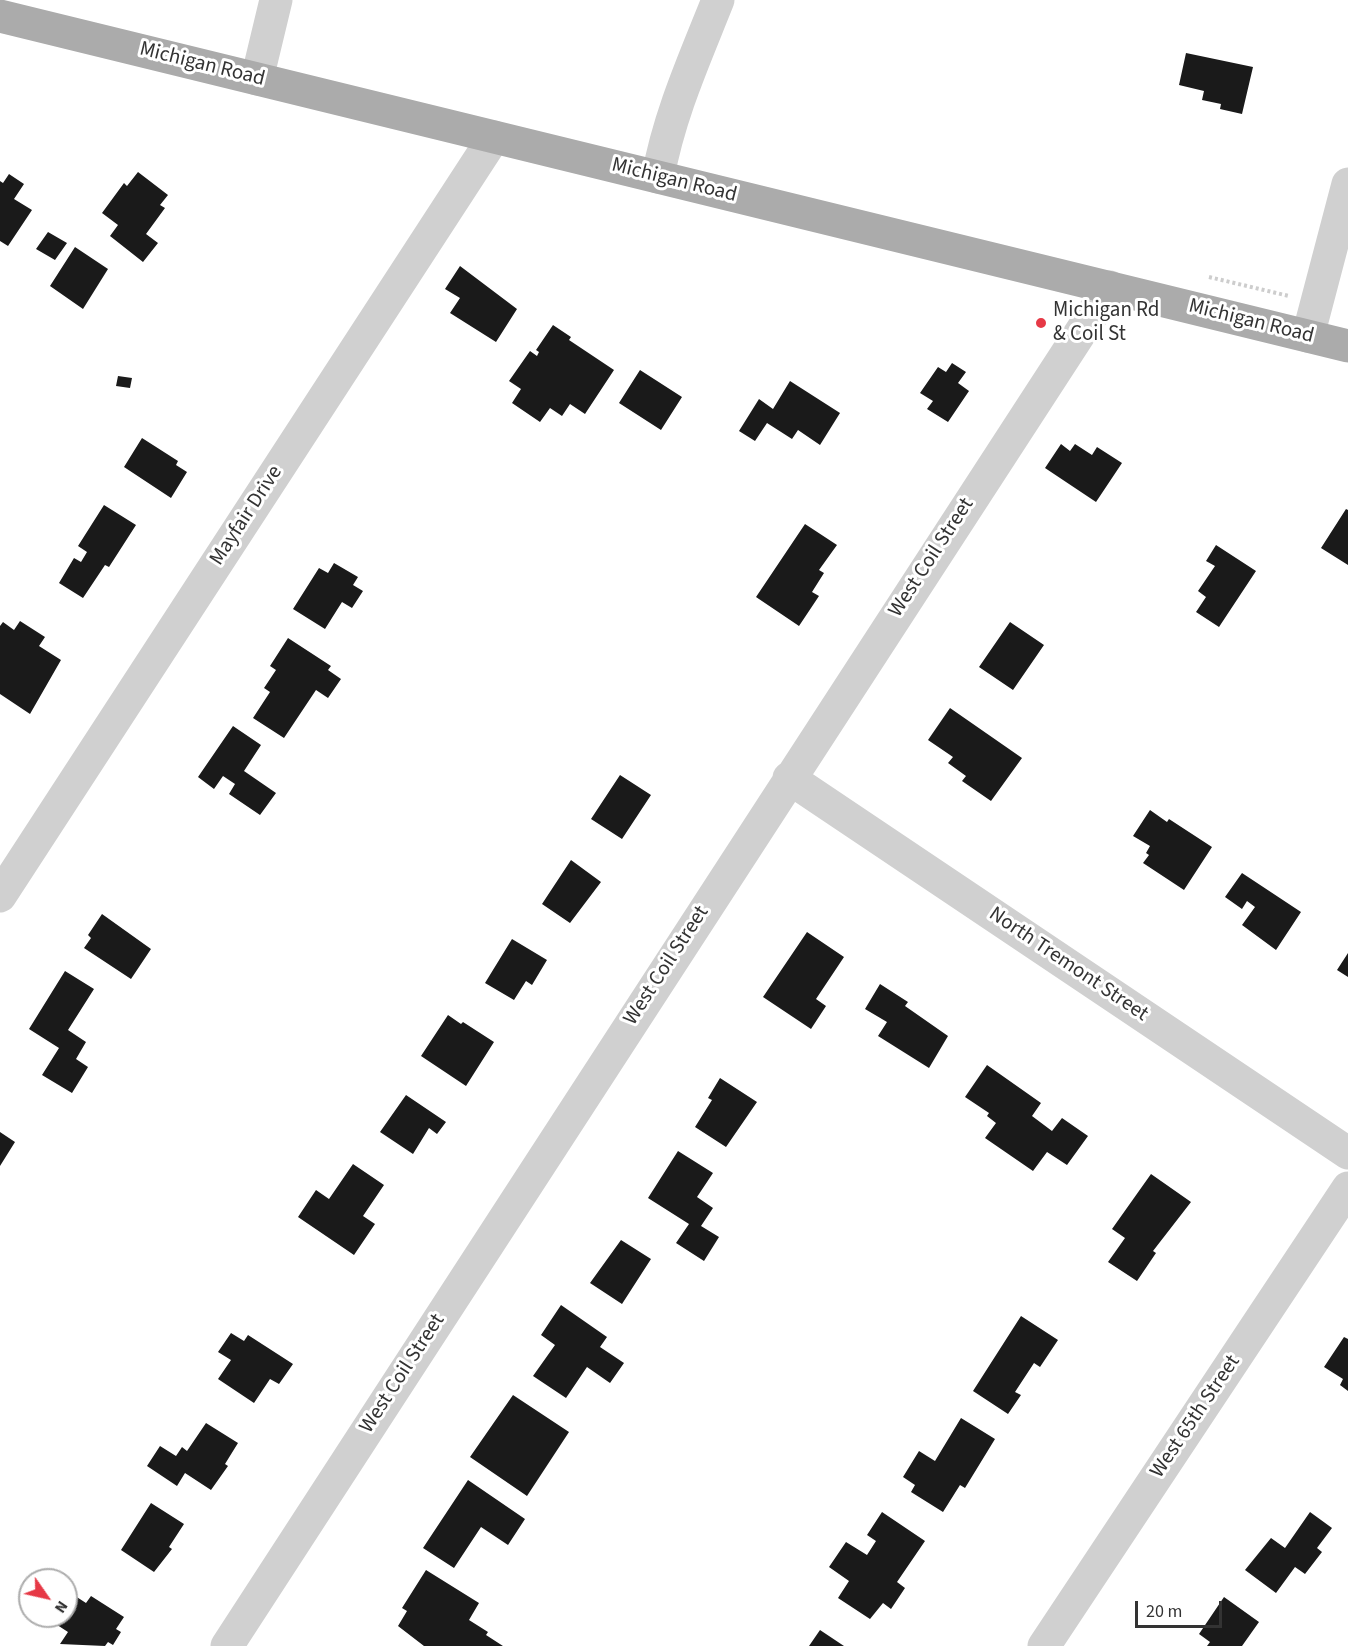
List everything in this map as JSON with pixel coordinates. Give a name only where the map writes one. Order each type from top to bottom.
[{"type":"main road","name":"Michigan Road","points":[[0,16],[1348,346]]},
{"type":"street","points":[[257,79],[276,0]]},
{"type":"street","points":[[658,177],[664,146],[679,98],[718,0]]},
{"type":"street","name":"Mayfair Drive","points":[[0,896],[494,137]]},
{"type":"street","points":[[1308,336],[1348,184]]},
{"type":"street","name":"West Coil Street","points":[[227,1646],[1110,287]]},
{"type":"street","name":"North Tremont Street","points":[[789,778],[1348,1153]]},
{"type":"street","name":"West 65th Street","points":[[1044,1646],[1348,1188]]},
{"type":"building","points":[[1186,53],[1253,67],[1242,114],[1220,109],[1221,104],[1202,100],[1204,91],[1179,85]]},
{"type":"building","points":[[138,172],[168,195],[160,205],[165,208],[146,234],[158,243],[143,262],[110,236],[118,225],[102,213],[124,183],[127,186]]},
{"type":"building","points":[[9,174],[24,184],[14,199],[32,210],[8,246],[0,241],[0,181],[3,183]]},
{"type":"building","points":[[48,232],[67,243],[55,260],[36,249]]},
{"type":"building","points":[[75,247],[108,269],[83,309],[50,286]]},
{"type":"building","points":[[460,266],[517,309],[496,342],[450,313],[460,298],[445,289]]},
{"type":"building","points":[[553,325],[571,337],[569,340],[614,370],[585,414],[570,404],[562,416],[550,408],[540,422],[512,403],[521,389],[509,381],[530,351],[537,356],[539,352],[536,350]]},
{"type":"building","points":[[952,363],[966,372],[958,383],[969,391],[948,422],[927,409],[933,401],[920,393],[938,367],[946,372]]},
{"type":"building","points":[[640,370],[682,397],[661,430],[619,403]]},
{"type":"building","points":[[118,376],[132,378],[130,388],[116,386]]},
{"type":"building","points":[[790,381],[840,413],[820,445],[798,430],[792,439],[767,423],[755,441],[739,431],[759,399],[773,409]]},
{"type":"building","points":[[142,438],[178,461],[176,465],[187,472],[171,498],[124,467]]},
{"type":"building","points":[[1061,444],[1070,451],[1075,444],[1092,455],[1097,447],[1122,463],[1096,502],[1045,468]]},
{"type":"building","points":[[104,505],[136,525],[109,567],[105,565],[83,598],[59,583],[74,558],[81,562],[87,552],[78,546]]},
{"type":"building","points":[[1346,509],[1348,510],[1348,565],[1321,548]]},
{"type":"building","points":[[805,524],[837,545],[819,570],[824,573],[812,592],[819,596],[799,626],[756,597]]},
{"type":"building","points":[[1216,545],[1256,571],[1219,627],[1196,612],[1206,597],[1198,591],[1215,566],[1206,561]]},
{"type":"building","points":[[334,563],[358,577],[353,585],[363,591],[352,608],[342,602],[325,629],[293,609],[319,568],[328,573]]},
{"type":"building","points":[[20,621],[45,637],[39,646],[61,660],[30,714],[0,694],[0,626],[3,622],[14,630]]},
{"type":"building","points":[[1010,622],[1044,645],[1013,690],[979,667]]},
{"type":"building","points":[[288,638],[331,666],[328,670],[341,679],[328,698],[316,690],[284,738],[253,718],[270,692],[264,688],[276,670],[270,666]]},
{"type":"building","points":[[950,708],[1022,758],[991,801],[962,781],[966,776],[948,763],[953,757],[928,740]]},
{"type":"building","points":[[233,726],[261,745],[244,771],[276,793],[260,815],[229,794],[235,784],[223,776],[214,789],[198,777]]},
{"type":"building","points":[[620,775],[651,795],[622,839],[591,819]]},
{"type":"building","points":[[1150,810],[1167,822],[1169,819],[1212,847],[1184,890],[1143,863],[1149,855],[1146,853],[1150,846],[1133,836]]},
{"type":"building","points":[[571,860],[601,882],[570,923],[542,904]]},
{"type":"building","points":[[1242,873],[1301,912],[1276,950],[1242,925],[1255,907],[1247,901],[1242,909],[1225,897]]},
{"type":"building","points":[[102,914],[151,949],[131,979],[84,948],[91,938],[88,935]]},
{"type":"building","points":[[807,932],[844,957],[816,999],[826,1006],[811,1029],[763,997]]},
{"type":"building","points":[[512,939],[547,960],[532,985],[526,981],[514,1000],[485,983]]},
{"type":"building","points":[[1348,953],[1348,977],[1337,970]]},
{"type":"building","points":[[65,971],[94,989],[68,1030],[86,1042],[76,1059],[88,1067],[72,1093],[42,1075],[59,1048],[29,1029]]},
{"type":"building","points":[[880,984],[908,1002],[905,1006],[948,1036],[929,1068],[878,1036],[887,1022],[865,1009]]},
{"type":"building","points":[[448,1015],[494,1042],[466,1086],[421,1056]]},
{"type":"building","points":[[987,1065],[1041,1103],[1032,1116],[1052,1131],[1062,1118],[1088,1136],[1067,1165],[1047,1152],[1033,1171],[985,1138],[996,1123],[987,1116],[989,1113],[965,1097]]},
{"type":"building","points":[[720,1078],[757,1102],[726,1147],[695,1127],[712,1100],[708,1098]]},
{"type":"building","points":[[406,1095],[446,1122],[437,1134],[429,1128],[413,1154],[380,1132]]},
{"type":"building","points":[[0,1132],[15,1142],[0,1166]]},
{"type":"building","points":[[678,1151],[713,1173],[697,1197],[713,1208],[701,1226],[719,1237],[704,1261],[676,1243],[689,1224],[648,1198]]},
{"type":"building","points":[[353,1164],[384,1185],[363,1216],[375,1224],[354,1255],[298,1217],[316,1190],[329,1199]]},
{"type":"building","points":[[1151,1174],[1191,1202],[1153,1251],[1156,1253],[1137,1281],[1108,1262],[1125,1238],[1112,1229]]},
{"type":"building","points":[[621,1240],[651,1259],[622,1304],[590,1283]]},
{"type":"building","points":[[561,1305],[607,1337],[600,1347],[624,1363],[610,1383],[587,1367],[566,1398],[533,1376],[555,1345],[541,1335]]},
{"type":"building","points":[[1021,1316],[1058,1340],[1040,1367],[1034,1363],[1015,1392],[1021,1395],[1008,1414],[973,1391]]},
{"type":"building","points":[[231,1333],[244,1341],[248,1335],[293,1364],[279,1384],[270,1379],[254,1403],[218,1379],[231,1360],[218,1352]]},
{"type":"building","points":[[1344,1337],[1348,1339],[1348,1391],[1340,1385],[1343,1379],[1324,1367]]},
{"type":"building","points":[[513,1395],[569,1432],[527,1496],[470,1457]]},
{"type":"building","points":[[961,1418],[995,1439],[965,1488],[960,1485],[943,1512],[911,1492],[915,1485],[903,1477],[919,1451],[935,1461]]},
{"type":"building","points":[[206,1423],[238,1443],[225,1464],[228,1466],[211,1490],[185,1473],[177,1486],[147,1466],[160,1446],[176,1456],[182,1447],[187,1451]]},
{"type":"building","points":[[468,1480],[525,1519],[508,1545],[481,1527],[454,1568],[423,1548]]},
{"type":"building","points":[[151,1503],[184,1524],[169,1547],[172,1549],[154,1572],[121,1550]]},
{"type":"building","points":[[882,1512],[925,1541],[897,1582],[905,1588],[891,1609],[883,1603],[870,1619],[838,1598],[849,1581],[829,1567],[846,1542],[867,1555],[876,1541],[867,1535]]},
{"type":"building","points":[[1310,1512],[1332,1528],[1317,1548],[1322,1552],[1305,1574],[1295,1567],[1276,1593],[1245,1570],[1271,1538],[1285,1548]]},
{"type":"building","points":[[426,1570],[479,1603],[469,1620],[488,1632],[486,1635],[503,1646],[424,1646],[398,1626],[407,1611],[402,1608]]},
{"type":"building","points":[[91,1596],[124,1617],[116,1629],[121,1632],[113,1645],[108,1642],[105,1646],[60,1644],[68,1632],[62,1628],[78,1628],[78,1598],[86,1603]]},
{"type":"building","points":[[1224,1597],[1259,1622],[1242,1646],[1207,1646],[1210,1642],[1199,1634]]},
{"type":"building","points":[[820,1630],[844,1646],[809,1646]]},
{"type":"place","name":"Michigan Rd & Coil St","points":[[1041,323]]}]
